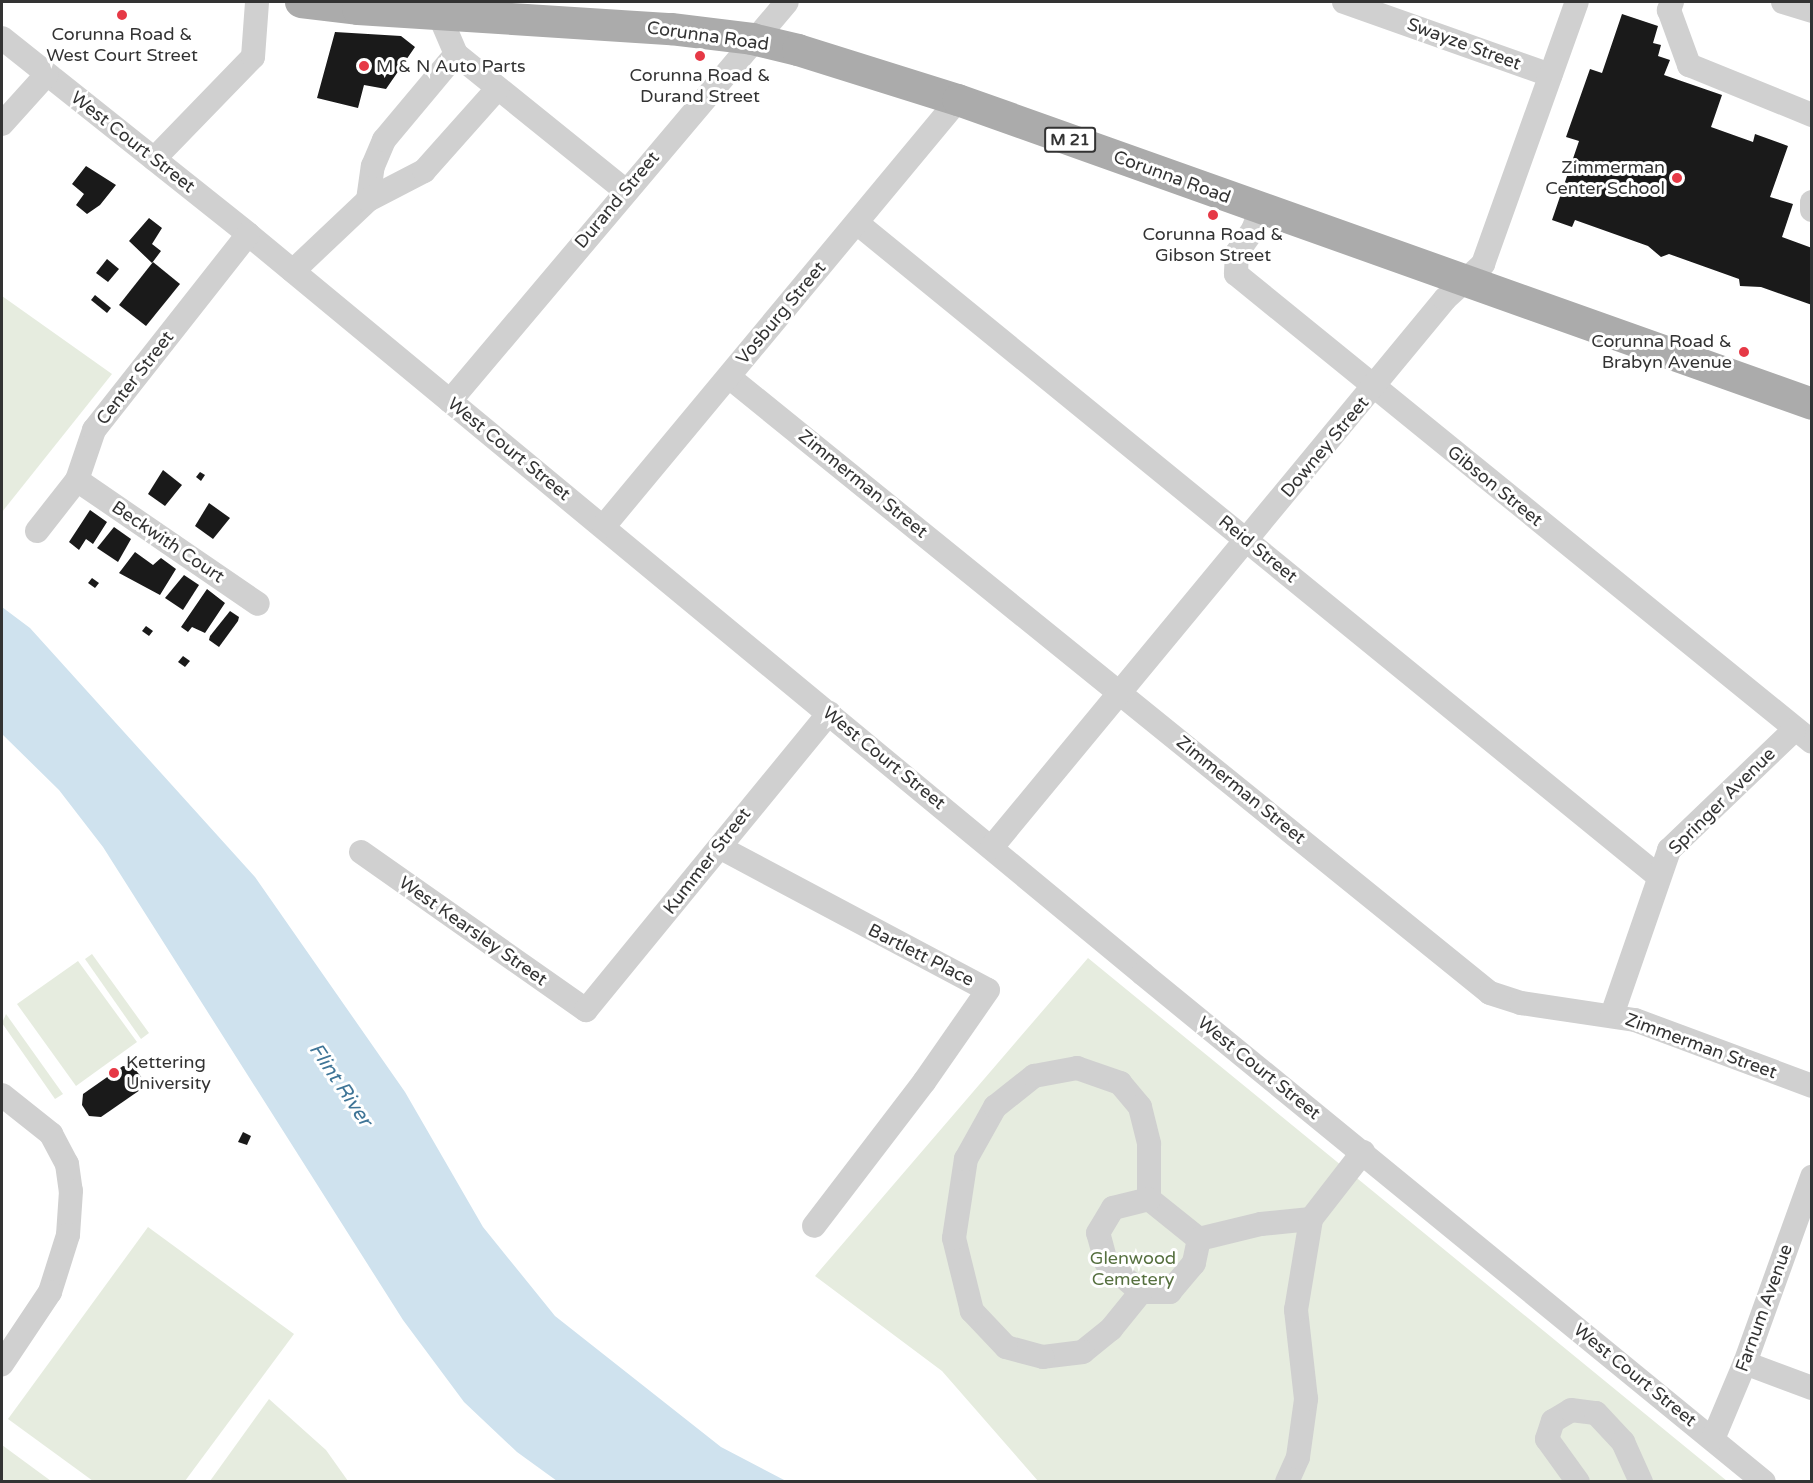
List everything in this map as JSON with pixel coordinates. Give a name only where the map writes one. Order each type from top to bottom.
[{"type":"main road","name":"Corunna Road","points":[[301,2],[358,4],[671,29],[752,39],[958,100],[1812,404]]},
{"type":"street","points":[[154,159],[253,57],[257,2]]},
{"type":"street","name":"Durand Street","points":[[450,401],[784,2]]},
{"type":"street","name":"Swayze Street","points":[[1344,2],[1550,75]]},
{"type":"street","name":"Downey Street","points":[[992,847],[1374,388],[1445,298],[1483,264],[1577,2]]},
{"type":"street","points":[[1672,2],[1669,10],[1689,65],[1812,115]]},
{"type":"street","points":[[1783,2],[1812,11]]},
{"type":"street","points":[[438,12],[456,54],[626,190]]},
{"type":"street","name":"West Court Street","points":[[2,38],[248,234],[1762,1481]]},
{"type":"street","points":[[368,200],[373,166],[384,140],[456,54]]},
{"type":"street","points":[[2,124],[47,74]]},
{"type":"street","points":[[293,271],[368,200],[424,171],[498,88]]},
{"type":"street","name":"Vosburg Street","points":[[604,526],[958,100]]},
{"type":"street","points":[[1812,202],[1812,210]]},
{"type":"street","name":"Gibson Street","points":[[1261,209],[1254,230],[1237,253],[1236,274],[1803,736]]},
{"type":"street","name":"Reid Street","points":[[857,223],[1658,876]]},
{"type":"street","name":"Center Street","points":[[37,531],[77,480],[94,430],[248,234]]},
{"type":"street","name":"Zimmerman Street","points":[[729,377],[1490,993],[1521,1003],[1635,1020],[1812,1086]]},
{"type":"street","name":"Beckwith Court","points":[[77,480],[258,604]]},
{"type":"street","name":"Kummer Street","points":[[585,1010],[721,848],[745,812],[829,713]]},
{"type":"street","name":"Springer Avenue","points":[[1612,1015],[1658,876],[1669,850],[1803,736]]},
{"type":"street","name":"Bartlett Place","points":[[721,848],[988,990],[924,1082],[814,1226]]},
{"type":"street","name":"West Kearsley Street","points":[[361,852],[585,1010]]},
{"type":"street","points":[[1141,1292],[1111,1329],[1083,1352],[1043,1357],[1006,1347],[972,1311],[954,1238],[966,1159],[995,1107],[1034,1076],[1044,1074],[1077,1068],[1120,1083],[1140,1107],[1149,1144],[1149,1199]]},
{"type":"street","points":[[2,1095],[51,1134],[66,1164],[71,1191],[68,1235],[50,1293],[2,1364]]},
{"type":"street","points":[[1287,1482],[1298,1457],[1306,1399],[1296,1310],[1311,1220],[1362,1152]]},
{"type":"street","name":"Farnum Avenue","points":[[1713,1439],[1745,1363],[1812,1177]]},
{"type":"street","points":[[1149,1199],[1199,1239]]},
{"type":"street","points":[[1149,1199],[1113,1208],[1098,1233],[1106,1262],[1141,1292],[1170,1292],[1194,1263],[1199,1239]]},
{"type":"street","points":[[1199,1239],[1261,1224],[1311,1220]]},
{"type":"street","points":[[1745,1363],[1812,1388]]},
{"type":"street","points":[[1578,1482],[1547,1440],[1553,1421],[1571,1410],[1596,1413],[1623,1442],[1641,1482]]},
{"type":"green space","points":[[2,296],[112,374],[2,512]]},
{"type":"green space","points":[[92,954],[149,1033],[141,1039],[85,959]]},
{"type":"green space","name":"Glenwood Cemetery","points":[[1088,958],[1727,1481],[1038,1481],[942,1371],[815,1276]]},
{"type":"green space","points":[[78,961],[137,1042],[76,1086],[17,1004]]},
{"type":"green space","points":[[6,1014],[63,1094],[55,1099],[2,1023]]},
{"type":"green space","points":[[148,1227],[294,1334],[185,1481],[93,1481],[8,1419]]},
{"type":"green space","points":[[269,1399],[326,1450],[348,1481],[210,1481]]},
{"type":"green space","points":[[2,1445],[51,1481],[2,1481]]},
{"type":"water","name":"Flint River","points":[[2,607],[30,628],[255,877],[405,1092],[483,1227],[555,1316],[721,1447],[786,1481],[557,1481],[517,1452],[464,1402],[403,1320],[103,847],[59,790],[2,734]]},
{"type":"building","points":[[1622,14],[1658,26],[1653,43],[1661,45],[1658,56],[1670,60],[1664,75],[1722,95],[1711,127],[1753,142],[1755,134],[1788,146],[1770,197],[1793,204],[1782,237],[1812,248],[1812,305],[1761,287],[1740,286],[1739,279],[1669,254],[1661,257],[1648,246],[1575,220],[1572,227],[1552,220],[1579,141],[1566,137],[1590,69],[1602,73]]},
{"type":"building","name":"M & N Auto Parts","points":[[335,32],[401,36],[415,47],[386,89],[364,85],[358,108],[317,98]]},
{"type":"building","points":[[86,166],[116,185],[100,205],[87,214],[76,205],[84,194],[72,184]]},
{"type":"building","points":[[149,218],[162,228],[152,244],[161,251],[152,263],[129,241]]},
{"type":"building","points":[[107,259],[119,269],[108,282],[96,273]]},
{"type":"building","points":[[153,262],[180,284],[146,326],[119,305]]},
{"type":"building","points":[[95,295],[111,308],[107,313],[91,300]]},
{"type":"building","points":[[163,470],[182,485],[165,506],[148,494]]},
{"type":"building","points":[[200,472],[205,475],[201,481],[196,477]]},
{"type":"building","points":[[209,503],[230,518],[213,539],[195,526]]},
{"type":"building","points":[[90,510],[107,522],[93,544],[86,539],[79,550],[69,542]]},
{"type":"building","points":[[114,527],[131,539],[118,562],[97,548]]},
{"type":"building","points":[[135,552],[153,565],[161,558],[176,569],[160,595],[119,573]]},
{"type":"building","points":[[184,575],[199,585],[183,610],[165,598]]},
{"type":"building","points":[[92,578],[99,583],[95,588],[88,583]]},
{"type":"building","points":[[207,589],[225,603],[205,633],[192,627],[188,632],[181,627]]},
{"type":"building","points":[[230,611],[239,617],[238,621],[219,647],[209,640],[210,636]]},
{"type":"building","points":[[146,626],[153,631],[149,636],[142,631]]},
{"type":"building","points":[[183,656],[190,661],[185,667],[178,662]]},
{"type":"building","points":[[123,1066],[134,1068],[142,1078],[140,1090],[101,1117],[89,1116],[82,1105],[83,1094]]},
{"type":"building","points":[[243,1132],[251,1136],[247,1145],[238,1142]]},
{"type":"place","name":"Corunna Road & West Court Street","points":[[122,15]]},
{"type":"place","name":"Corunna Road & Durand Street","points":[[700,56]]},
{"type":"place","name":"M & N Auto Parts","points":[[364,66]]},
{"type":"place","name":"Zimmerman Center School","points":[[1677,178]]},
{"type":"place","name":"Corunna Road & Gibson Street","points":[[1213,215]]},
{"type":"place","name":"Corunna Road & Brabyn Avenue","points":[[1744,352]]},
{"type":"place","name":"Kettering University","points":[[114,1073]]}]
